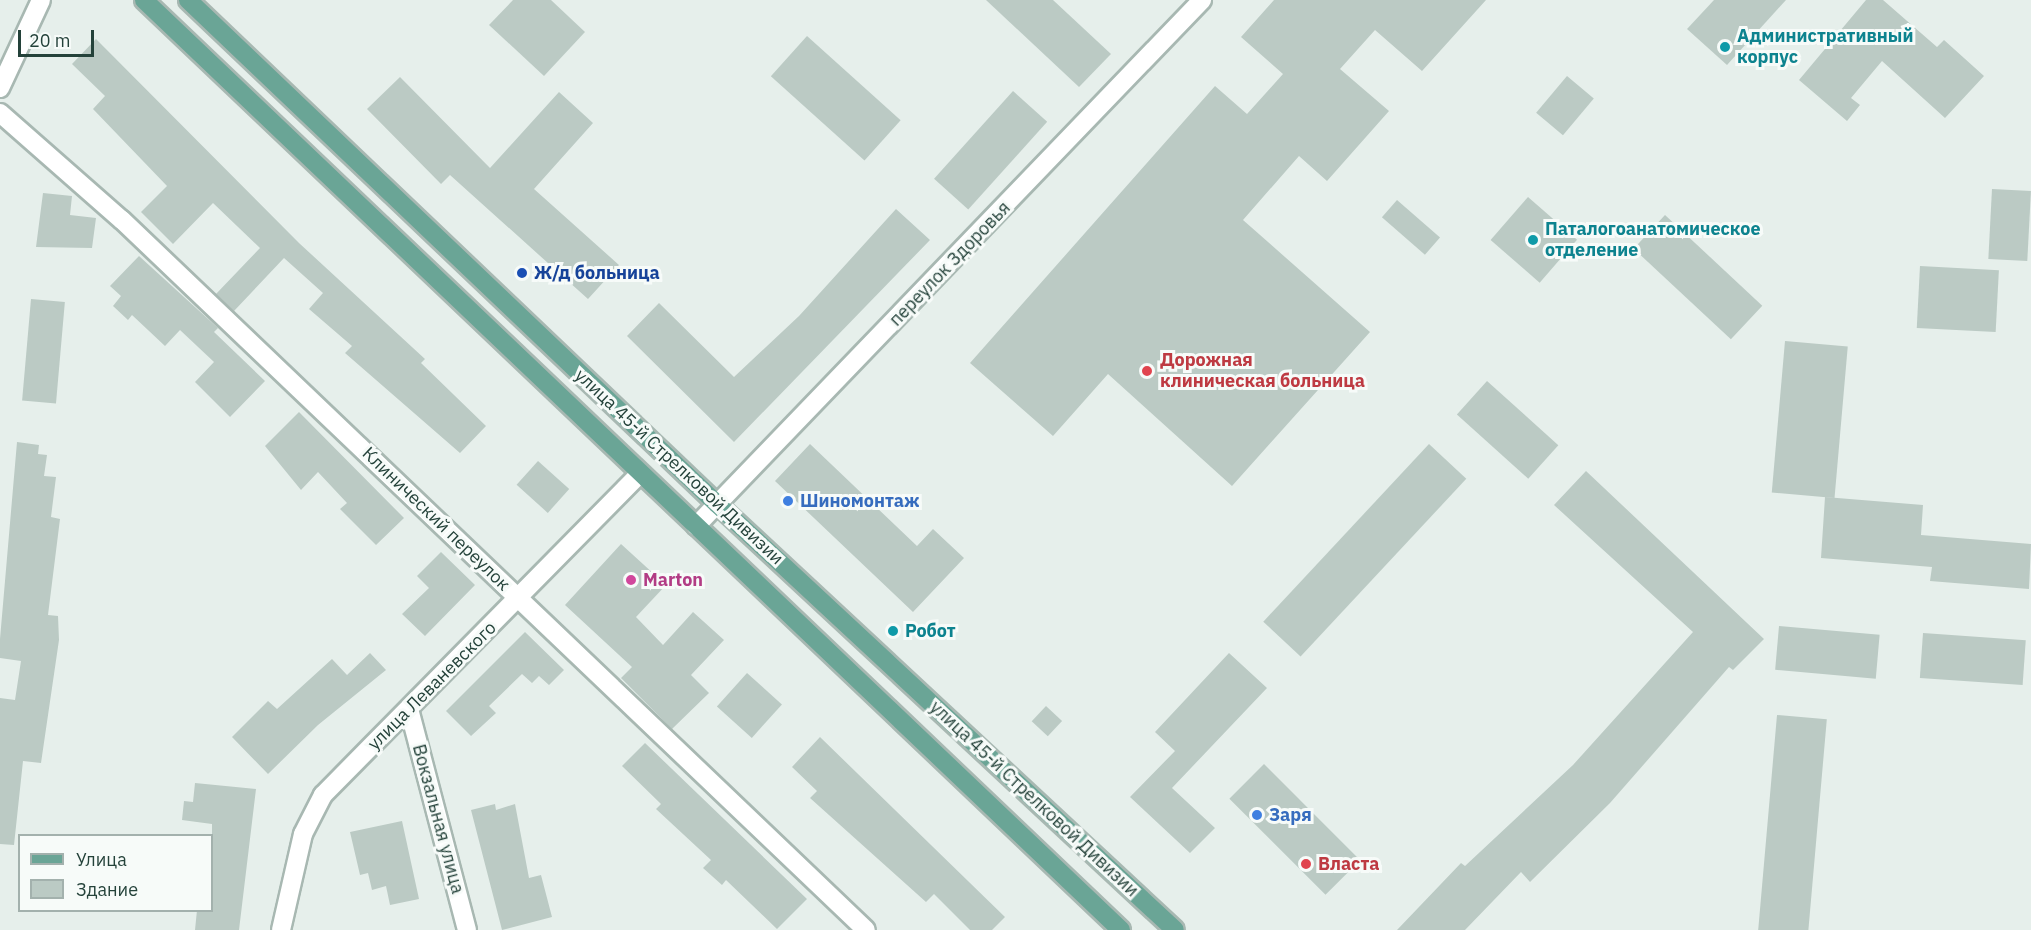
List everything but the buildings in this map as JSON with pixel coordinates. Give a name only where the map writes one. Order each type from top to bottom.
[{"type":"main road","name":"улица 45-й Стрелковой Дивизии","points":[[144,0],[1121,930]]},
{"type":"main road","name":"улица 45-й Стрелковой Дивизии","points":[[188,0],[717,504],[1174,930]]},
{"type":"street","points":[[0,88],[41,0]]},
{"type":"street","name":"переулок Здоровья","points":[[696,526],[1202,0]]},
{"type":"street","name":"Клинический переулок","points":[[0,113],[122,220],[866,930]]},
{"type":"street","name":"улица Леваневского","points":[[281,930],[303,834],[323,795],[520,599],[640,474]]},
{"type":"street","name":"Вокзальная улица","points":[[409,709],[467,930]]},
{"type":"place","name":"Административный корпус","points":[[1725,47]]},
{"type":"place","name":"Паталогоанатомическое отделение","points":[[1533,240]]},
{"type":"place","name":"Ж/д больница","points":[[522,273]]},
{"type":"place","name":"Дорожная клиническая больница","points":[[1147,371]]},
{"type":"place","name":"Шиномонтаж","points":[[788,501]]},
{"type":"place","name":"Marton","points":[[631,580]]},
{"type":"place","name":"Робот","points":[[893,631]]},
{"type":"place","name":"Заря","points":[[1257,815]]},
{"type":"place","name":"Власта","points":[[1306,864]]}]
